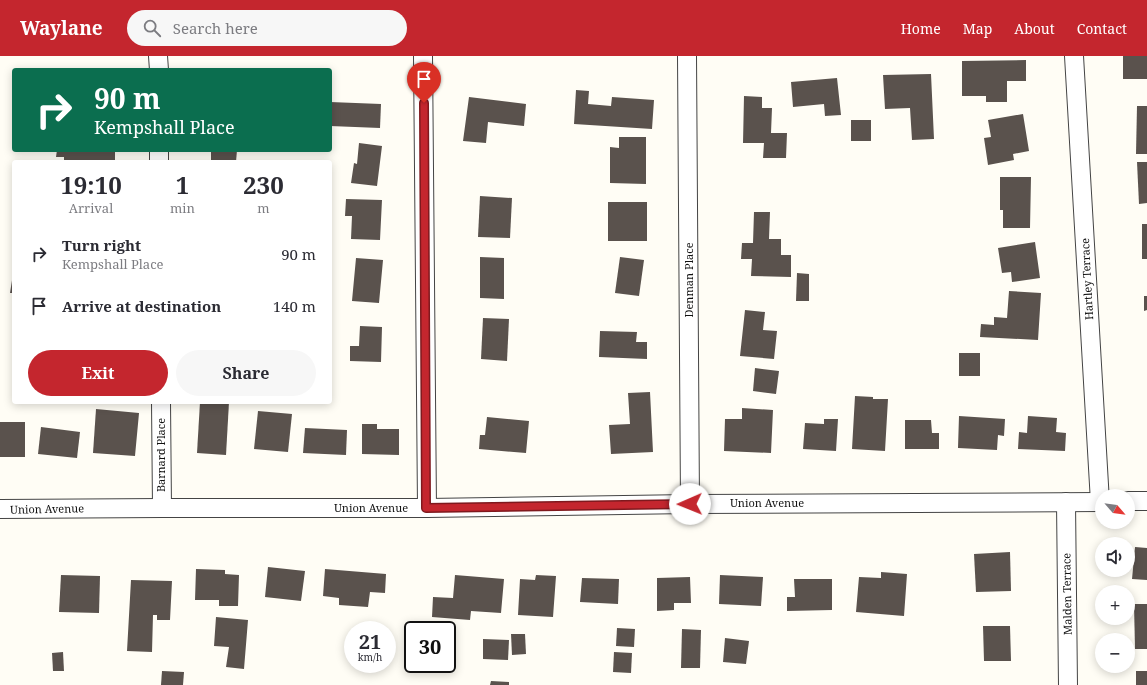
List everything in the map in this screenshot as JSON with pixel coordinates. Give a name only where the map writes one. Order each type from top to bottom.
[{"type":"street","points":[[158,56],[158,68]]},
{"type":"street","points":[[423,56],[426,508]]},
{"type":"street","name":"Denman Place","points":[[687,56],[690,504]]},
{"type":"street","name":"Hartley Terrace","points":[[1074,56],[1100,489]]},
{"type":"street","name":"Barnard Place","points":[[161,404],[162,508]]},
{"type":"street","points":[[1135,501],[1147,501]]},
{"type":"street","name":"Malden Terrace","points":[[1066,502],[1068,685]]},
{"type":"street","name":"Union Avenue","points":[[0,509],[426,508],[690,504],[1095,502]]},
{"type":"building","points":[[1123,56],[1147,56],[1147,79],[1123,79]]},
{"type":"building","points":[[1026,60],[1026,81],[1007,81],[1007,102],[986,102],[986,96],[962,96],[962,61]]},
{"type":"building","points":[[931,74],[934,139],[912,140],[910,108],[885,109],[883,75]]},
{"type":"building","points":[[837,78],[841,115],[825,116],[824,104],[793,107],[791,82]]},
{"type":"building","points":[[576,90],[589,91],[588,104],[611,106],[612,97],[654,100],[652,129],[574,124]]},
{"type":"building","points":[[744,96],[762,97],[762,108],[772,108],[771,133],[787,133],[786,158],[763,158],[764,143],[743,143]]},
{"type":"building","points":[[469,97],[526,104],[524,126],[488,122],[486,143],[463,141]]},
{"type":"building","points":[[332,102],[381,104],[380,128],[332,126]]},
{"type":"building","points":[[1137,106],[1147,106],[1147,154],[1136,154]]},
{"type":"building","points":[[1023,114],[1029,151],[1013,154],[1014,160],[988,165],[984,138],[991,137],[988,120]]},
{"type":"building","points":[[851,120],[871,120],[871,141],[851,141]]},
{"type":"building","points":[[619,137],[646,137],[646,184],[610,183],[610,147],[619,148]]},
{"type":"building","points":[[359,143],[382,146],[377,186],[351,183],[354,163],[357,164]]},
{"type":"building","points":[[57,152],[115,152],[115,160],[64,160],[64,157],[56,157]]},
{"type":"building","points":[[211,152],[237,152],[236,160],[211,160]]},
{"type":"building","points":[[1137,162],[1147,162],[1147,203],[1139,204]]},
{"type":"building","points":[[1000,177],[1031,177],[1030,228],[1003,228],[1003,210],[1000,210]]},
{"type":"building","points":[[480,196],[512,198],[510,238],[478,237]]},
{"type":"building","points":[[346,199],[382,200],[380,240],[351,239],[352,216],[345,216]]},
{"type":"building","points":[[608,202],[647,202],[647,241],[608,241]]},
{"type":"building","points":[[754,212],[770,212],[769,239],[781,239],[781,255],[791,255],[791,277],[751,276],[752,259],[741,259],[742,243],[753,243]]},
{"type":"building","points":[[1142,224],[1147,224],[1147,259],[1142,259]]},
{"type":"building","points":[[1035,242],[1040,278],[1012,282],[1011,272],[1002,273],[998,248]]},
{"type":"building","points":[[480,257],[504,258],[504,299],[480,298]]},
{"type":"building","points":[[620,257],[644,260],[639,296],[615,293]]},
{"type":"building","points":[[356,258],[383,260],[379,303],[352,301]]},
{"type":"building","points":[[797,273],[809,274],[809,301],[796,301]]},
{"type":"building","points":[[12,280],[12,293],[10,293]]},
{"type":"building","points":[[1009,291],[1041,293],[1038,340],[980,337],[981,324],[994,325],[994,317],[1007,318]]},
{"type":"building","points":[[1144,296],[1147,296],[1147,310],[1144,311]]},
{"type":"building","points":[[745,310],[765,312],[763,330],[777,331],[774,359],[740,356]]},
{"type":"building","points":[[483,318],[509,319],[507,361],[481,359]]},
{"type":"building","points":[[360,326],[382,327],[381,362],[350,361],[350,346],[359,346]]},
{"type":"building","points":[[600,331],[637,332],[636,342],[647,342],[647,359],[599,357]]},
{"type":"building","points":[[959,353],[980,353],[980,376],[959,376]]},
{"type":"building","points":[[755,368],[779,371],[776,394],[753,391]]},
{"type":"building","points":[[650,392],[653,452],[611,454],[609,425],[630,424],[628,393]]},
{"type":"building","points":[[855,396],[873,397],[873,399],[888,399],[885,451],[852,449]]},
{"type":"building","points":[[200,404],[229,404],[226,455],[197,453]]},
{"type":"building","points":[[742,408],[773,410],[771,453],[724,451],[725,419],[742,419]]},
{"type":"building","points":[[96,409],[139,413],[135,456],[93,453]]},
{"type":"building","points":[[258,411],[292,414],[288,452],[254,449]]},
{"type":"building","points":[[959,416],[1005,419],[1004,436],[998,435],[997,450],[958,448]]},
{"type":"building","points":[[1028,416],[1057,418],[1056,432],[1066,433],[1065,451],[1018,449],[1019,432],[1027,433]]},
{"type":"building","points":[[487,417],[529,421],[526,453],[479,449],[480,435],[485,435]]},
{"type":"building","points":[[824,419],[838,419],[836,451],[803,449],[805,423],[824,424]]},
{"type":"building","points":[[905,420],[931,420],[932,433],[939,433],[939,449],[905,449]]},
{"type":"building","points":[[0,422],[25,422],[25,457],[0,457]]},
{"type":"building","points":[[362,424],[377,424],[377,429],[399,429],[399,455],[362,454]]},
{"type":"building","points":[[41,427],[80,432],[77,458],[38,454]]},
{"type":"building","points":[[305,428],[347,430],[346,455],[303,453]]},
{"type":"building","points":[[1135,547],[1147,548],[1147,580],[1132,579],[1132,577],[1135,577]]},
{"type":"building","points":[[1010,552],[1011,591],[976,592],[974,554]]},
{"type":"building","points":[[268,567],[305,571],[301,601],[265,597]]},
{"type":"building","points":[[196,569],[225,570],[225,574],[239,575],[238,606],[219,606],[219,600],[195,600]]},
{"type":"building","points":[[325,569],[386,574],[385,593],[370,592],[368,607],[339,605],[339,598],[323,596]]},
{"type":"building","points":[[881,572],[907,574],[904,616],[856,612],[859,577],[881,578]]},
{"type":"building","points":[[61,575],[100,576],[99,613],[59,612]]},
{"type":"building","points":[[455,575],[504,579],[501,613],[471,611],[470,620],[432,617],[433,597],[453,598]]},
{"type":"building","points":[[536,575],[556,576],[553,617],[518,615],[520,579],[535,580]]},
{"type":"building","points":[[720,575],[763,577],[761,606],[719,604]]},
{"type":"building","points":[[690,577],[691,603],[674,603],[674,610],[657,611],[657,578]]},
{"type":"building","points":[[582,578],[619,579],[618,604],[580,602]]},
{"type":"building","points":[[794,579],[832,579],[832,610],[787,611],[787,597],[795,597]]},
{"type":"building","points":[[131,580],[172,581],[170,620],[157,620],[157,615],[153,615],[152,652],[127,651]]},
{"type":"building","points":[[1135,604],[1147,604],[1147,649],[1135,649]]},
{"type":"building","points":[[216,617],[248,620],[244,669],[226,667],[229,647],[214,646]]},
{"type":"building","points":[[983,626],[1010,626],[1011,661],[984,661]]},
{"type":"building","points":[[617,628],[635,629],[634,647],[616,646]]},
{"type":"building","points":[[682,629],[701,630],[700,668],[681,668]]},
{"type":"building","points":[[511,634],[525,634],[526,654],[512,655]]},
{"type":"building","points":[[725,638],[749,641],[746,664],[723,662]]},
{"type":"building","points":[[483,639],[509,640],[508,660],[483,659]]},
{"type":"building","points":[[63,652],[64,671],[53,671],[52,653]]},
{"type":"building","points":[[614,652],[632,653],[631,673],[613,672]]},
{"type":"building","points":[[162,671],[184,672],[183,685],[161,685]]},
{"type":"building","points":[[1136,671],[1147,671],[1147,685],[1136,685]]},
{"type":"building","points":[[491,681],[509,682],[509,685],[490,685]]},
{"type":"route","points":[[424,103],[426,508],[690,504]]}]
